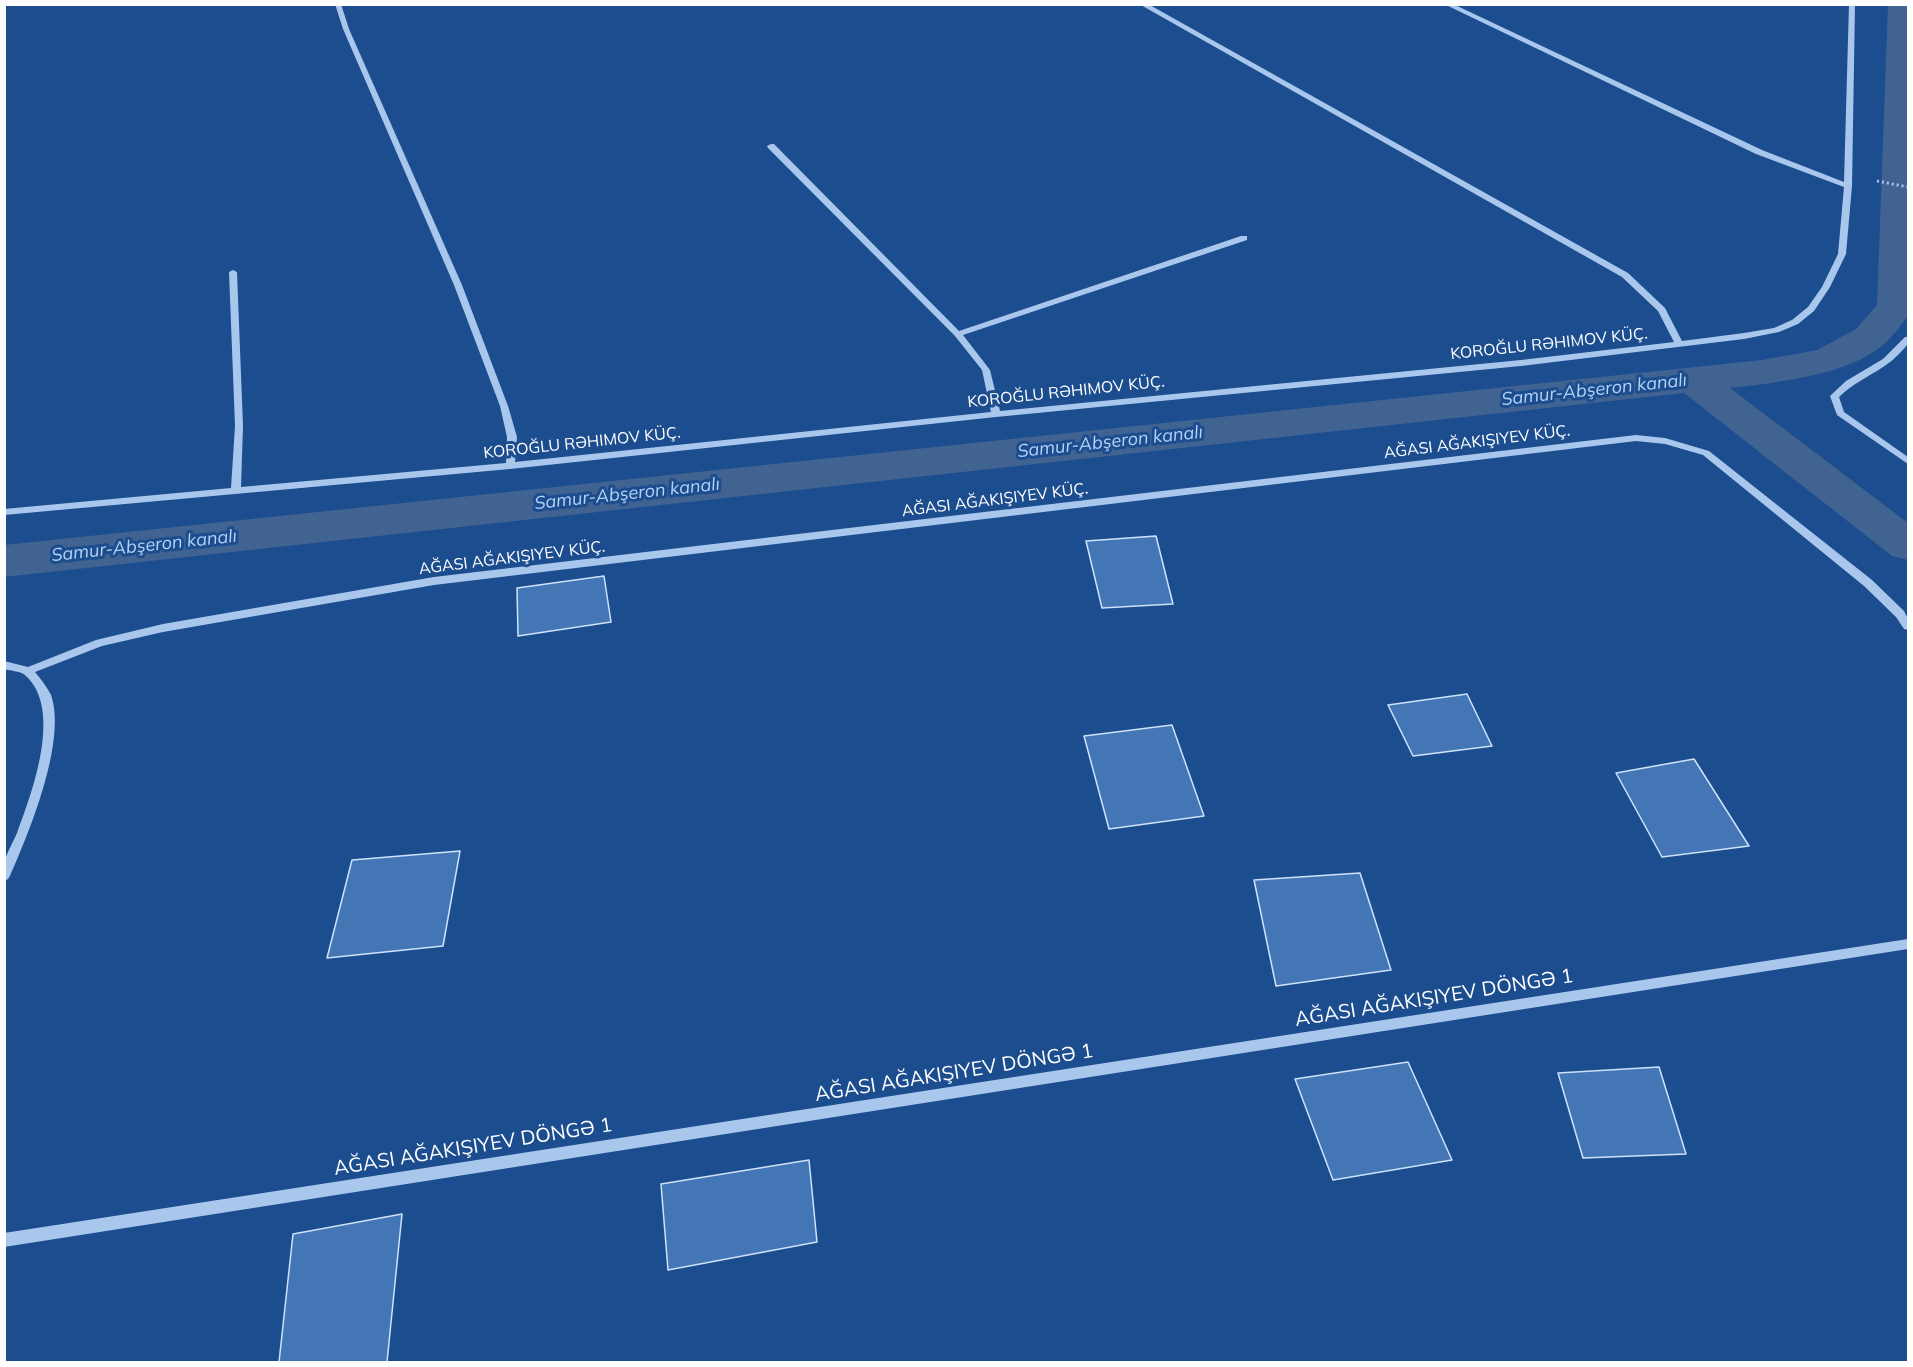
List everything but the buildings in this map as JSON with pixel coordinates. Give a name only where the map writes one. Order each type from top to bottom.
[{"type":"street","points":[[339,4],[346,29],[458,285],[504,406],[512,436],[510,466]]},
{"type":"street","points":[[1142,4],[1625,275],[1662,310],[1679,344]]},
{"type":"street","points":[[1447,4],[1759,152],[1848,186]]},
{"type":"street","name":"KOROĞLU RƏHIMOV KÜÇ.","points":[[4,512],[510,466],[996,414],[1498,365],[1776,330],[1795,322],[1811,309],[1826,287],[1842,254],[1848,186],[1852,4]]},
{"type":"street","points":[[771,146],[958,334],[986,370],[996,414]]},
{"type":"street","points":[[958,334],[1244,238]]},
{"type":"street","points":[[233,272],[239,426],[236,491]]},
{"type":"street","points":[[1908,339],[1898,351],[1877,367],[1845,384],[1834,396],[1840,413],[1908,461]]},
{"type":"street","points":[[4,665],[28,671],[100,643],[163,628],[434,581],[1636,438],[1665,441],[1706,453],[1868,583],[1900,614],[1908,626]]},
{"type":"street","points":[[4,876],[15,854],[43,776],[49,715],[46,695],[28,671]]},
{"type":"street","points":[[4,1240],[1908,944]]},
{"type":"waterway","name":"Samur-Abşeron kanalı","points":[[1693,379],[1762,372],[1828,360],[1870,337],[1896,307],[1903,4]]},
{"type":"waterway","name":"Samur-Abşeron kanalı","points":[[4,561],[1693,379]]},
{"type":"waterway","points":[[1693,379],[1908,545]]}]
